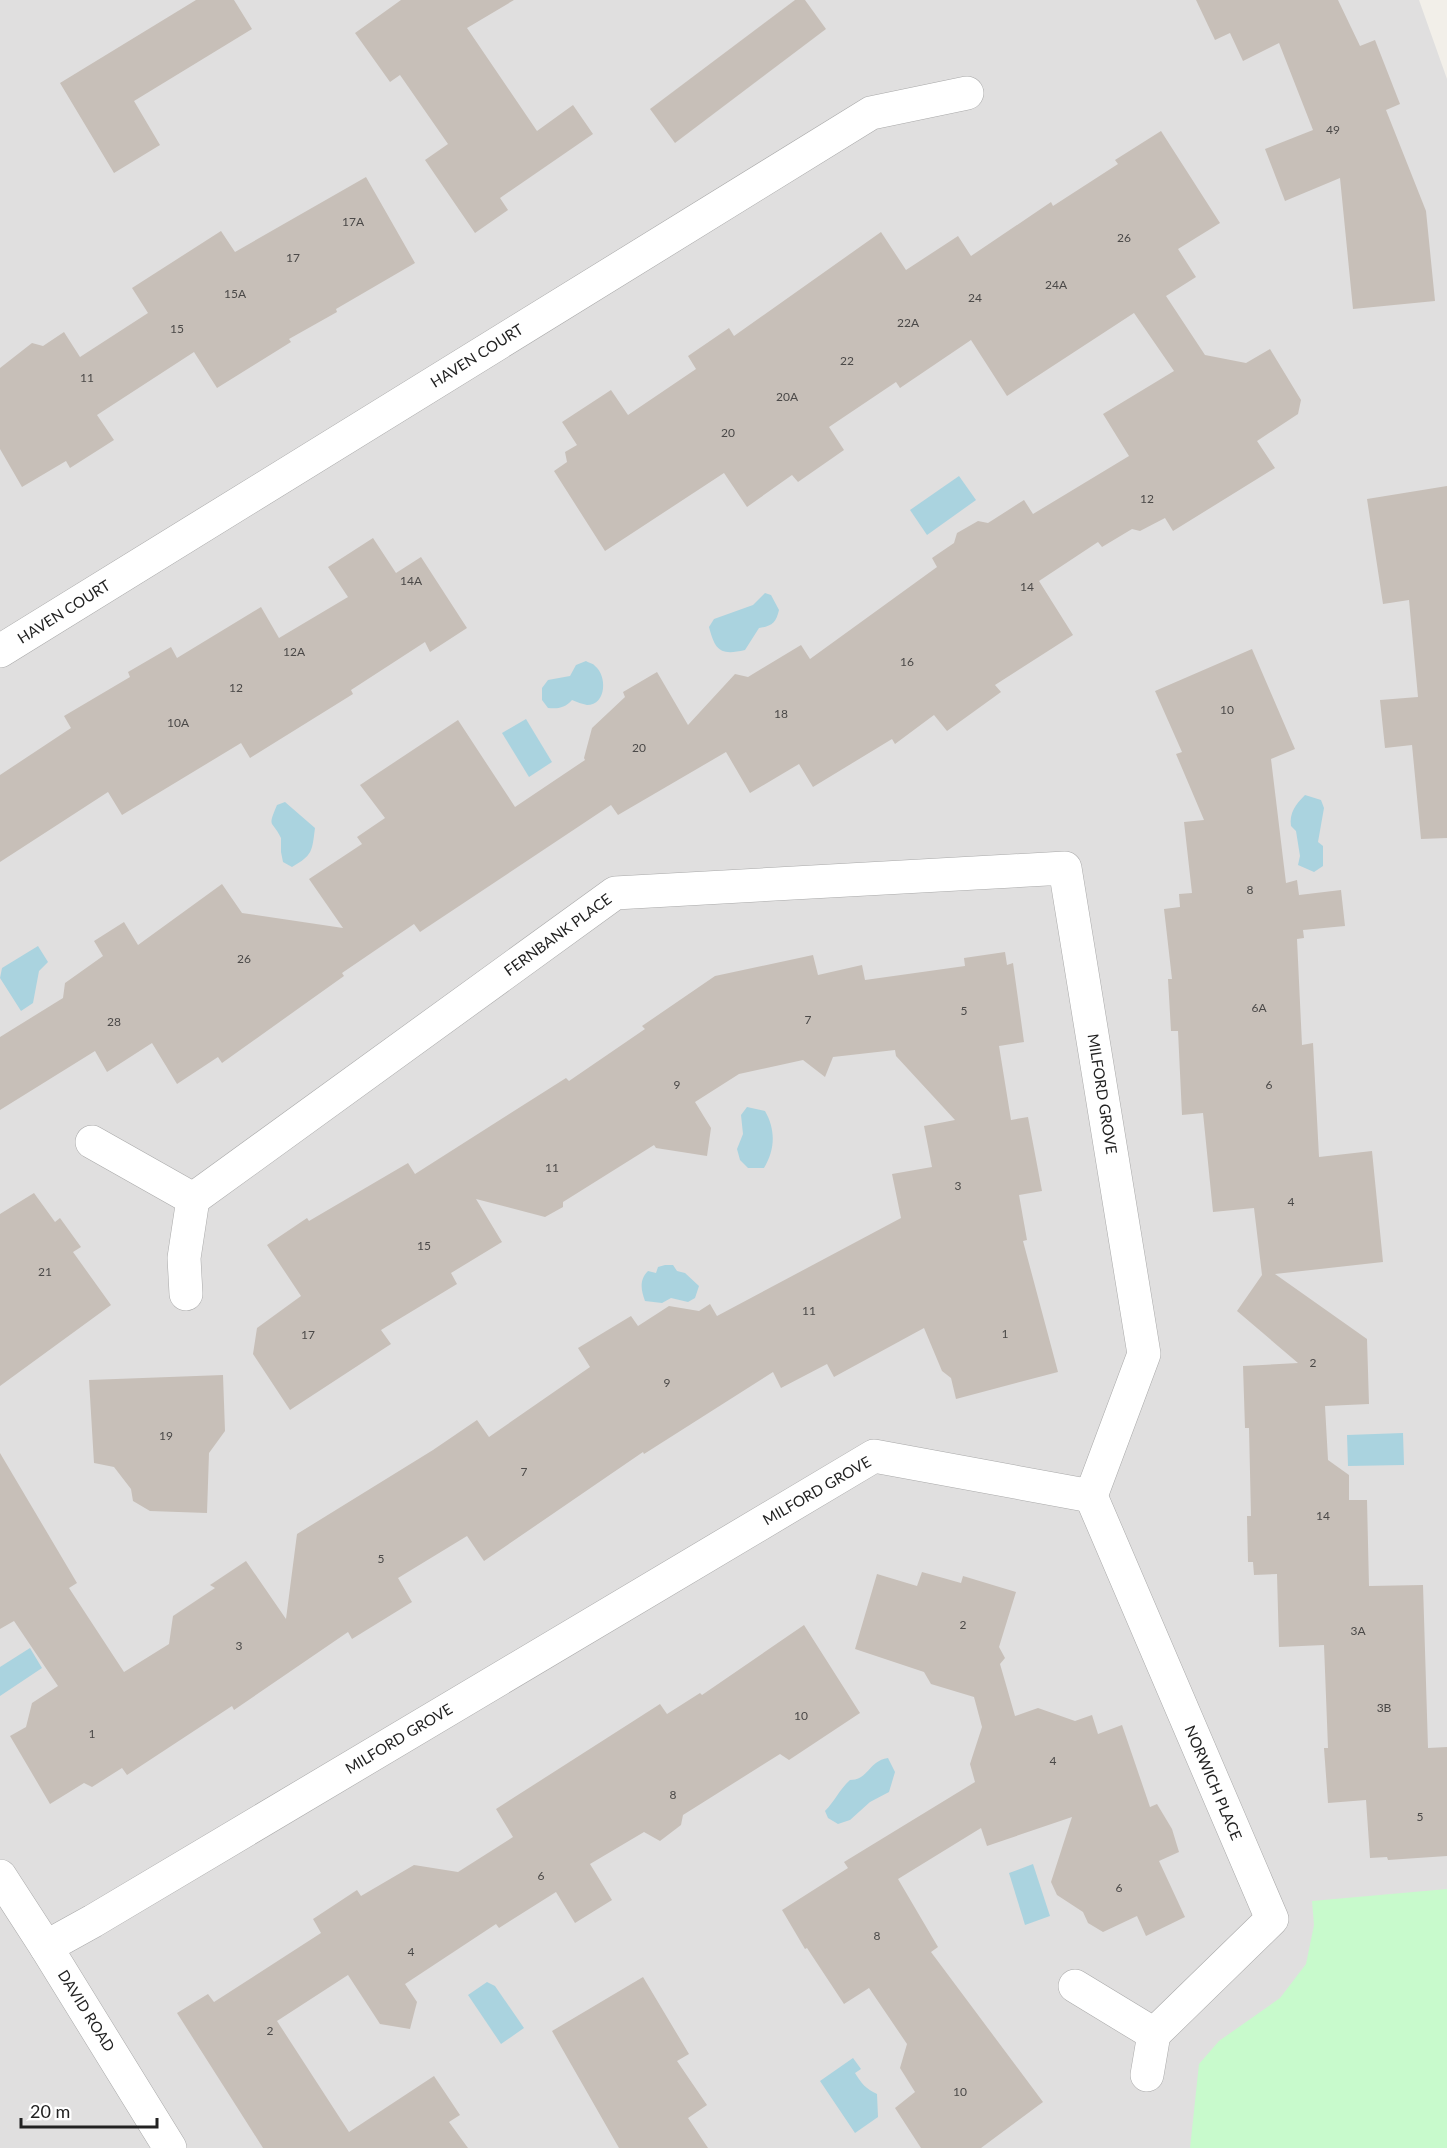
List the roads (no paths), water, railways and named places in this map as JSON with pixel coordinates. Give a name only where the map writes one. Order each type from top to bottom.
[{"type":"street","name":"HAVEN COURT","points":[[0,651],[871,113],[968,93]]},
{"type":"street","name":"FERNBANK PLACE","points":[[194,1198],[615,893],[1065,868]]},
{"type":"street","name":"MILFORD GROVE","points":[[46,1947],[874,1456],[1091,1496],[1144,1354],[1065,868]]},
{"type":"street","points":[[92,1142],[194,1198],[184,1258],[186,1293]]},
{"type":"street","name":"NORWICH PLACE","points":[[1091,1496],[1272,1919],[1154,2034]]},
{"type":"street","name":"DAVID ROAD","points":[[0,1876],[170,2148]]},
{"type":"street","points":[[1075,1986],[1154,2034],[1147,2074]]},
{"type":"water","points":[[959,476],[976,500],[927,535],[910,510]]},
{"type":"water","points":[[765,593],[771,595],[779,610],[775,621],[759,628],[745,650],[730,652],[716,646],[709,627],[714,619],[753,605]]},
{"type":"water","points":[[586,661],[594,665],[602,676],[603,689],[598,700],[594,704],[587,705],[572,700],[561,707],[548,708],[542,700],[542,688],[548,680],[570,676],[576,665]]},
{"type":"water","points":[[526,719],[552,762],[529,777],[502,733]]},
{"type":"water","points":[[1305,795],[1321,800],[1324,808],[1318,842],[1323,846],[1323,866],[1314,872],[1298,865],[1300,856],[1296,831],[1291,826],[1294,809]]},
{"type":"water","points":[[285,802],[315,828],[310,852],[292,867],[283,862],[281,838],[271,821],[277,805]]},
{"type":"water","points":[[38,946],[48,962],[39,971],[33,1003],[21,1011],[0,978],[2,968]]},
{"type":"water","points":[[747,1107],[765,1111],[771,1125],[772,1147],[764,1168],[748,1168],[740,1160],[737,1149],[743,1134],[741,1115]]},
{"type":"water","points":[[673,1265],[677,1271],[685,1273],[699,1286],[695,1298],[688,1302],[671,1298],[662,1303],[645,1301],[642,1285],[645,1274],[648,1271],[656,1273],[658,1267]]},
{"type":"water","points":[[1403,1433],[1404,1465],[1348,1466],[1347,1435]]},
{"type":"water","points":[[30,1648],[42,1668],[0,1696],[0,1667]]},
{"type":"water","points":[[888,1758],[895,1772],[889,1792],[870,1802],[850,1820],[838,1824],[828,1818],[825,1811],[850,1780],[861,1777],[876,1763]]},
{"type":"water","points":[[1033,1864],[1050,1916],[1025,1925],[1009,1873]]},
{"type":"water","points":[[487,1982],[495,1986],[524,2028],[501,2044],[468,1995]]},
{"type":"water","points":[[853,2058],[861,2069],[855,2073],[857,2077],[867,2088],[877,2094],[878,2117],[855,2133],[820,2081]]}]
